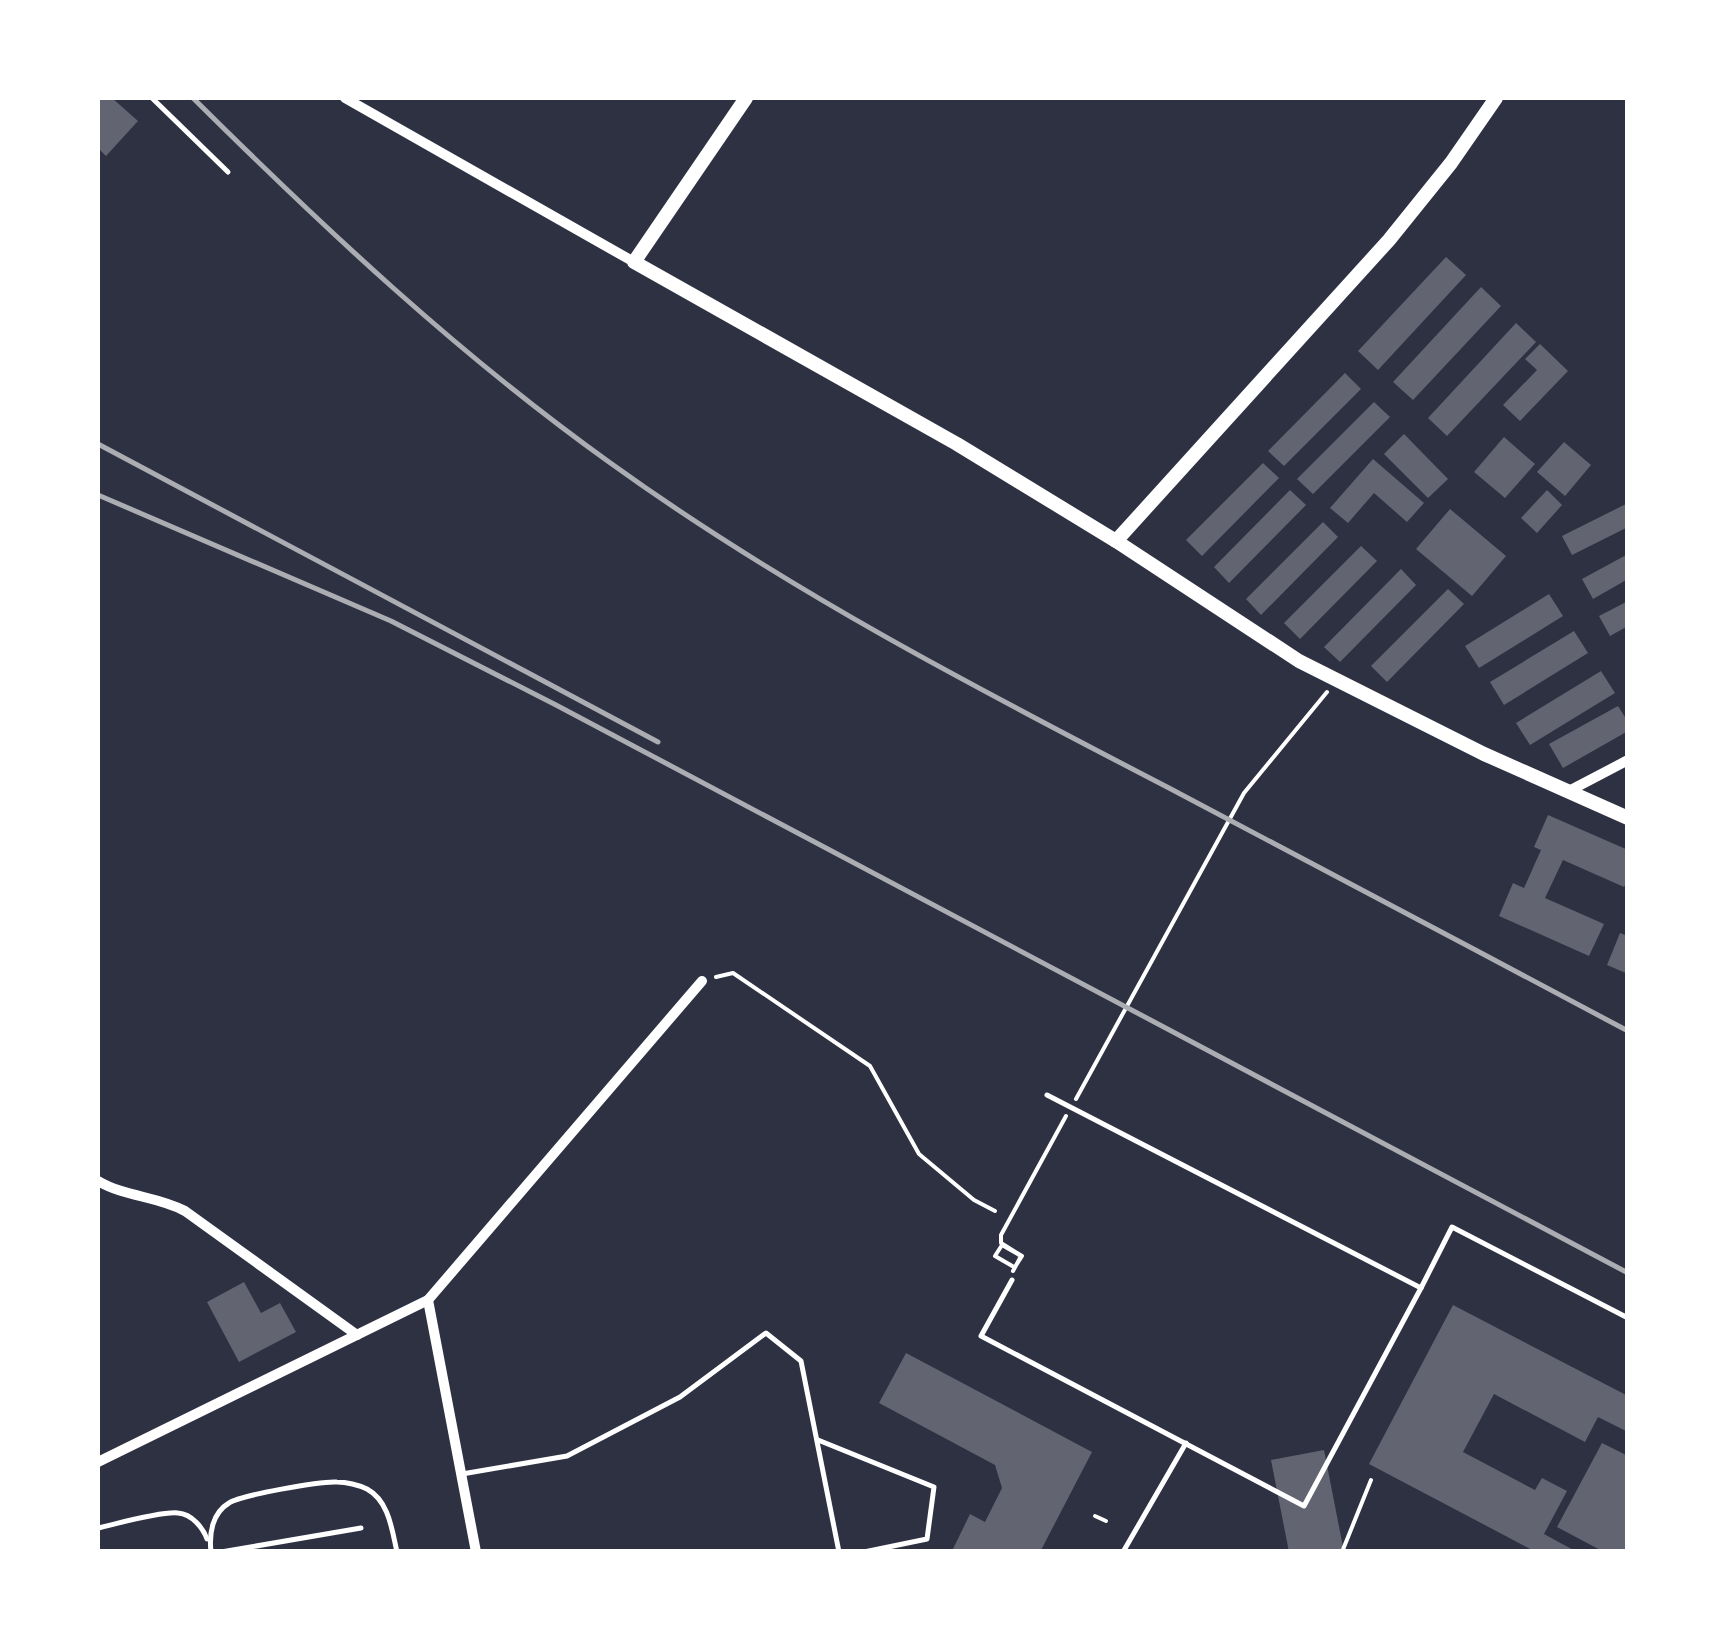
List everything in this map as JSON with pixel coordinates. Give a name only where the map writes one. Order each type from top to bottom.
[{"type":"street","points":[[345,98],[940,434],[1116,541],[1256,635],[1336,681],[1628,818]]},
{"type":"street","points":[[634,262],[746,98]]},
{"type":"street","points":[[1116,541],[1390,240],[1496,98]]},
{"type":"street","points":[[1566,792],[1628,760]]},
{"type":"street","points":[[98,1462],[428,1300],[702,981]]},
{"type":"street","points":[[98,1182],[184,1210],[357,1335]]},
{"type":"street","points":[[428,1300],[476,1552]]},
{"type":"lane","points":[[152,98],[228,172]]},
{"type":"lane","points":[[1047,1095],[1420,1288]]},
{"type":"lane","points":[[1012,1280],[981,1336],[1304,1506],[1452,1227],[1628,1318]]},
{"type":"lane","points":[[462,1474],[567,1456],[680,1397],[766,1333],[802,1361],[838,1552]]},
{"type":"lane","points":[[816,1440],[934,1487],[928,1538],[864,1552]]},
{"type":"lane","points":[[1123,1552],[1186,1443]]},
{"type":"lane","points":[[210,1549],[213,1522],[230,1501],[340,1482],[366,1488],[376,1496],[388,1515],[397,1552]]},
{"type":"lane","points":[[98,1528],[178,1513],[204,1530],[210,1549]]},
{"type":"lane","points":[[221,1552],[361,1528]]},
{"type":"path","points":[[1076,1099],[1244,793],[1336,681]]},
{"type":"path","points":[[702,981],[734,973],[870,1066],[919,1154],[974,1200],[995,1212]]},
{"type":"path","points":[[1014,1267],[1022,1256],[1000,1243],[1001,1235],[1066,1116]]},
{"type":"path","points":[[1012,1280],[1021,1256],[1002,1245],[995,1256],[1014,1267]]},
{"type":"path","points":[[1342,1552],[1370,1480]]},
{"type":"path","points":[[1095,1516],[1106,1522]]},
{"type":"building","points":[[98,98],[112,98],[138,121],[106,156],[98,148]]},
{"type":"building","points":[[1446,257],[1466,275],[1378,370],[1358,351]]},
{"type":"building","points":[[1481,287],[1501,306],[1413,400],[1393,382]]},
{"type":"building","points":[[1516,323],[1536,342],[1447,436],[1428,418]]},
{"type":"building","points":[[1540,344],[1568,371],[1520,421],[1503,405],[1537,370],[1525,359]]},
{"type":"building","points":[[1345,373],[1361,389],[1284,466],[1268,451]]},
{"type":"building","points":[[1374,402],[1390,417],[1313,494],[1297,479]]},
{"type":"building","points":[[1404,434],[1448,479],[1428,498],[1384,454]]},
{"type":"building","points":[[1504,437],[1535,464],[1505,498],[1474,472]]},
{"type":"building","points":[[1564,442],[1591,465],[1565,496],[1537,472]]},
{"type":"building","points":[[1373,459],[1424,503],[1407,522],[1374,493],[1348,523],[1330,508]]},
{"type":"building","points":[[1263,463],[1279,478],[1202,556],[1186,540]]},
{"type":"building","points":[[1290,490],[1306,505],[1229,583],[1214,567]]},
{"type":"building","points":[[1547,490],[1562,505],[1537,533],[1521,518]]},
{"type":"building","points":[[1628,503],[1628,527],[1572,555],[1562,536]]},
{"type":"building","points":[[1450,509],[1506,556],[1472,596],[1416,549]]},
{"type":"building","points":[[1323,522],[1338,537],[1261,615],[1246,599]]},
{"type":"building","points":[[1361,546],[1377,561],[1300,639],[1284,623]]},
{"type":"building","points":[[1628,554],[1628,579],[1593,599],[1582,579]]},
{"type":"building","points":[[1401,569],[1416,585],[1340,662],[1324,647]]},
{"type":"building","points":[[1448,589],[1464,604],[1387,682],[1371,666]]},
{"type":"building","points":[[1549,594],[1563,616],[1479,668],[1465,646]]},
{"type":"building","points":[[1628,601],[1628,626],[1610,636],[1599,616]]},
{"type":"building","points":[[1574,631],[1588,653],[1504,705],[1490,682]]},
{"type":"building","points":[[1601,671],[1615,693],[1530,745],[1516,723]]},
{"type":"building","points":[[1618,706],[1628,722],[1628,731],[1563,768],[1549,744]]},
{"type":"building","points":[[1548,815],[1628,850],[1628,880],[1624,887],[1563,860],[1545,898],[1604,924],[1589,956],[1499,916],[1513,883],[1524,888],[1541,850],[1534,847]]},
{"type":"building","points":[[1620,933],[1628,936],[1628,974],[1607,965]]},
{"type":"building","points":[[244,1282],[261,1313],[280,1303],[296,1332],[239,1362],[207,1302]]},
{"type":"building","points":[[1453,1305],[1628,1396],[1628,1432],[1598,1417],[1585,1442],[1494,1394],[1463,1452],[1535,1490],[1542,1478],[1567,1491],[1544,1534],[1577,1552],[1536,1552],[1369,1464]]},
{"type":"building","points":[[906,1353],[1092,1452],[1040,1552],[953,1549],[970,1514],[985,1522],[1002,1488],[995,1465],[879,1403]]},
{"type":"building","points":[[1602,1443],[1628,1456],[1628,1552],[1604,1552],[1557,1527]]},
{"type":"building","points":[[1324,1450],[1344,1552],[1289,1552],[1271,1460]]},
{"type":"railway","points":[[193,98],[342,242],[446,334],[553,421],[676,508],[813,595],[953,674],[1628,1031]]},
{"type":"railway","points":[[98,444],[658,742]]},
{"type":"railway","points":[[98,495],[391,621],[1628,1273]]}]
